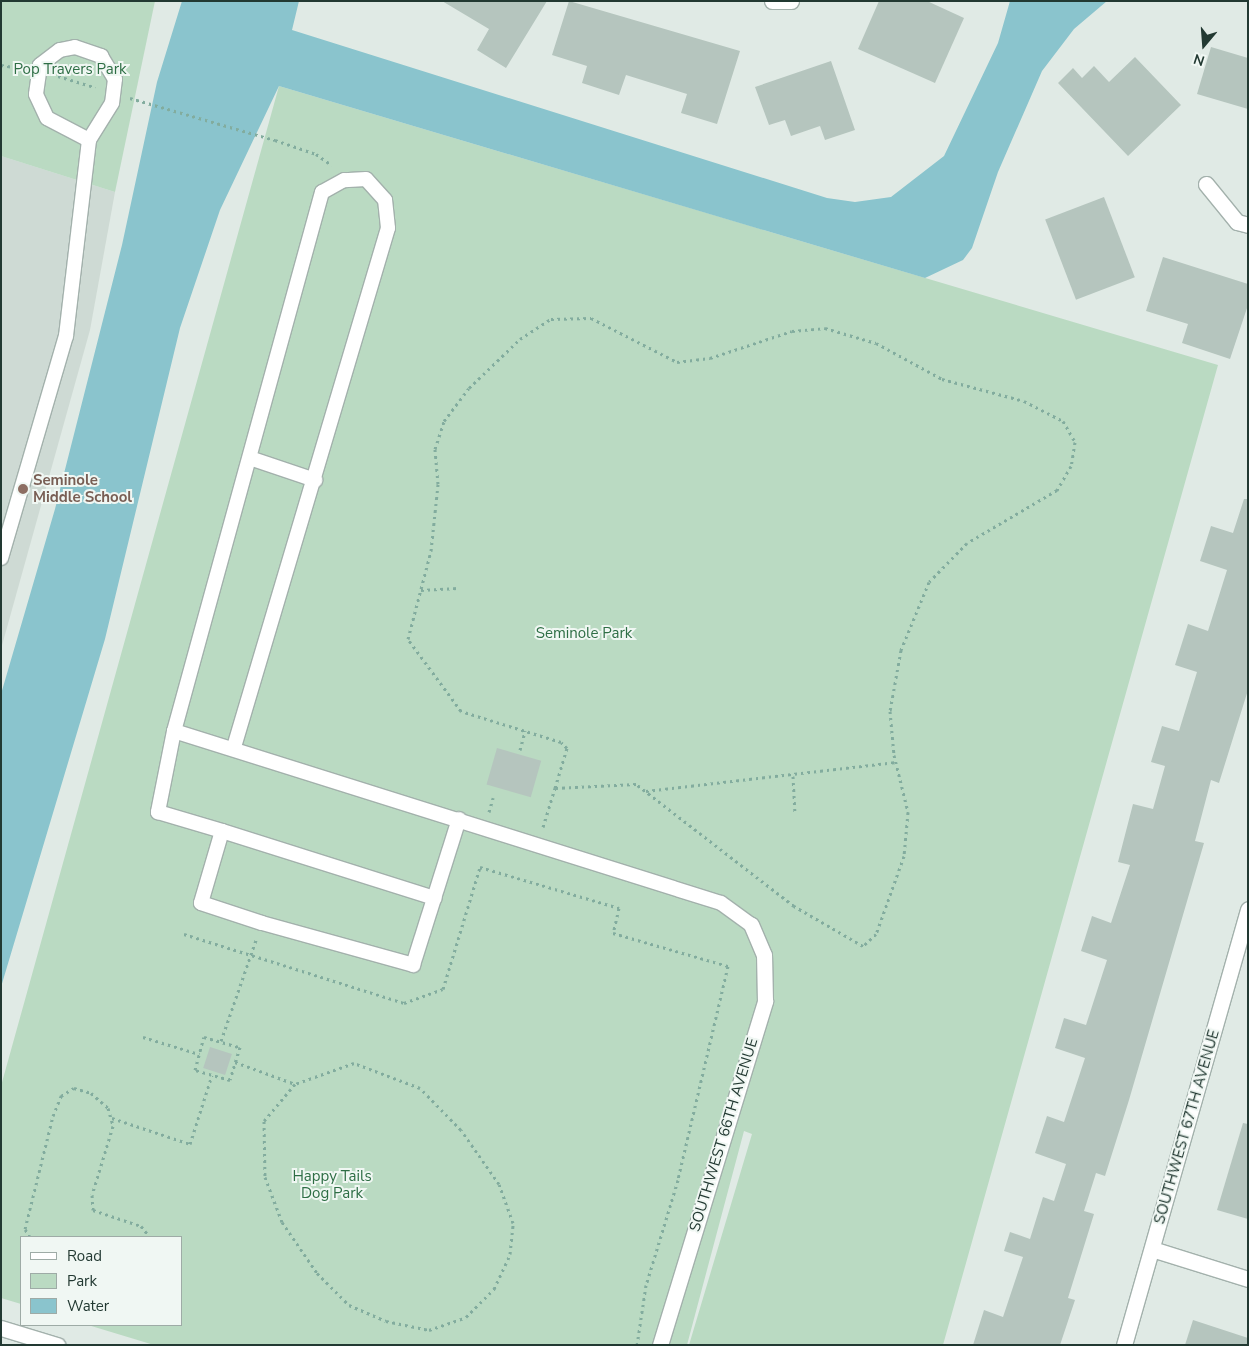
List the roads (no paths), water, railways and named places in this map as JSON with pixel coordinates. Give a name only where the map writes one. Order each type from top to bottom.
[{"type":"street","points":[[772,1],[791,1]]},
{"type":"street","points":[[1206,184],[1237,222],[1248,225]]},
{"type":"street","name":"SOUTHWEST 67TH AVENUE","points":[[1124,1345],[1248,909]]},
{"type":"street","name":"SOUTHWEST 66TH AVENUE","points":[[660,1345],[765,1001],[764,955],[751,925]]},
{"type":"street","points":[[1152,1249],[1248,1279]]},
{"type":"street","points":[[1,1328],[32,1341],[57,1345]]},
{"type":"lane","points":[[1,558],[66,336],[89,140],[115,93],[110,66],[88,49],[60,50],[38,70],[36,94],[47,118],[89,140]]},
{"type":"lane","points":[[234,747],[315,480],[388,228],[385,200],[366,179],[344,180],[322,192],[174,730],[158,812],[435,898]]},
{"type":"lane","points":[[250,458],[315,480]]},
{"type":"lane","points":[[174,730],[234,747],[721,903],[751,925]]},
{"type":"lane","points":[[222,831],[201,903],[262,923],[413,965],[459,819]]},
{"type":"water","points":[[182,1],[299,1],[292,30],[827,198],[855,202],[891,197],[944,156],[998,43],[1010,1],[1107,1],[1074,29],[1042,71],[998,172],[972,248],[963,260],[925,278],[279,86],[220,210],[180,328],[105,639],[1,987],[1,694],[55,509],[122,245],[157,82]]},
{"type":"place","name":"Seminole Middle School","points":[[23,489]]},
{"type":"park label","name":"Pop Travers Park","points":[[70,70]]},
{"type":"park label","name":"Seminole Park","points":[[584,634]]},
{"type":"park label","name":"Happy Tails Dog Park","points":[[332,1184]]}]
